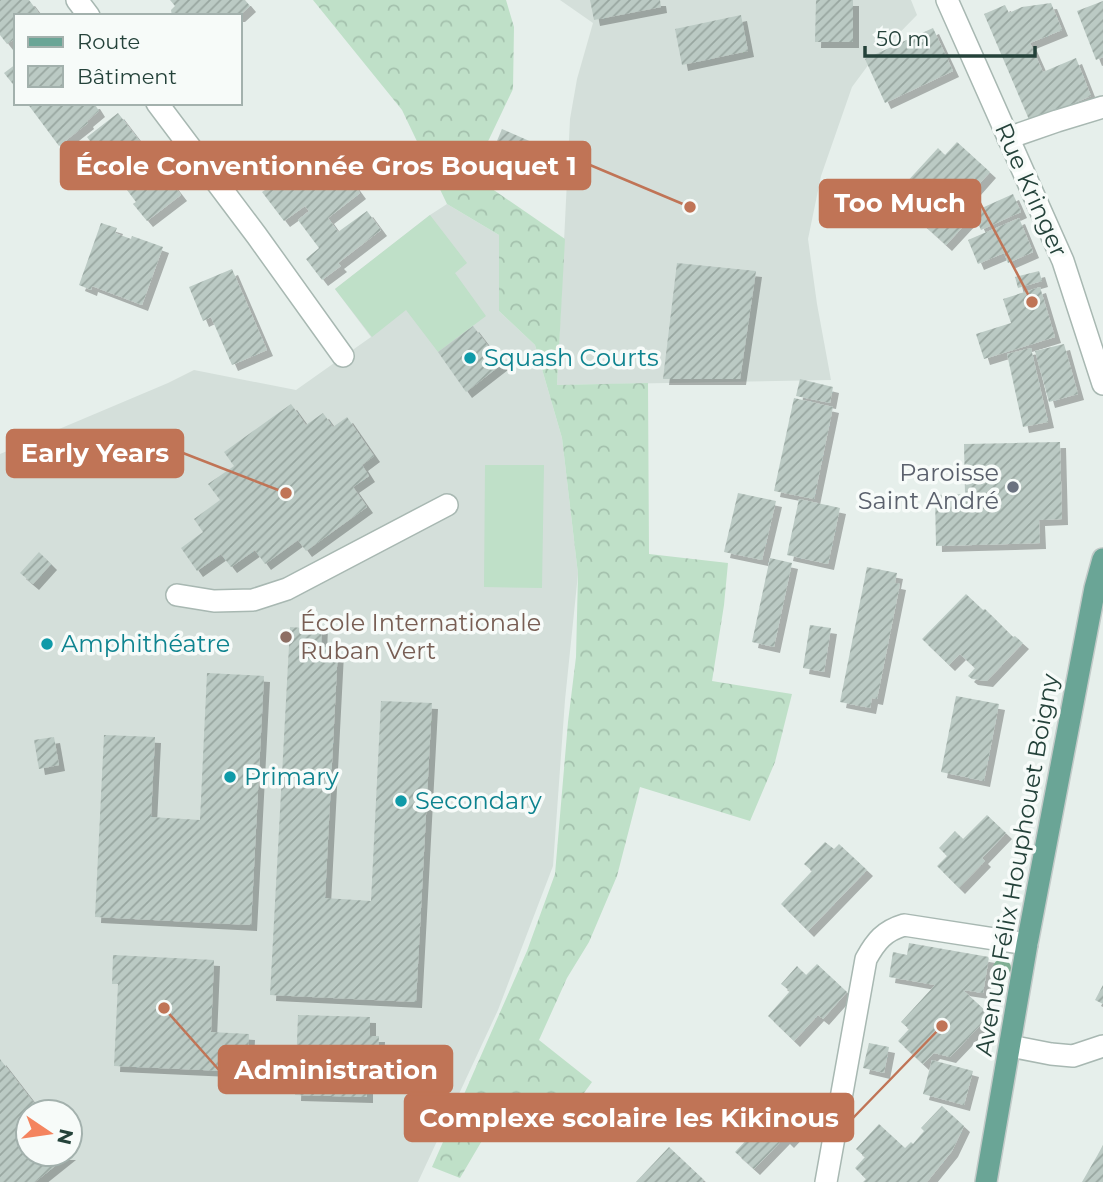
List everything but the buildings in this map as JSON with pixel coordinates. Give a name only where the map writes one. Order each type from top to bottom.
[{"type":"main road","name":"Avenue Félix Houphouet Boigny","points":[[986,1182],[1027,944],[1095,588],[1103,559]]},
{"type":"street","name":"Rue Kringer","points":[[947,0],[1063,261],[1103,384]]},
{"type":"street","points":[[159,105],[257,236],[342,356]]},
{"type":"street","points":[[1009,138],[1103,107]]},
{"type":"street","points":[[177,595],[214,601],[253,600],[287,589],[447,505]]},
{"type":"street","points":[[825,1182],[866,959],[881,937],[892,928],[904,925],[1027,944]]},
{"type":"street","points":[[1010,1046],[1073,1056],[1103,1046]]},
{"type":"shaded area","points":[[560,0],[911,0],[917,15],[869,64],[852,87],[821,176],[808,239],[831,380],[557,385],[570,119],[577,79],[593,23]]},
{"type":"shaded area","name":"École Internationale Ruban Vert","points":[[447,204],[499,235],[499,311],[535,345],[562,438],[578,574],[565,700],[553,866],[498,1010],[418,1182],[0,1182],[0,454],[194,370],[296,390],[371,337],[335,289]]},
{"type":"green space","points":[[313,0],[506,0],[514,27],[513,89],[472,175],[565,239],[557,385],[648,383],[649,554],[728,563],[712,681],[792,694],[775,762],[750,821],[640,787],[617,876],[589,942],[567,978],[539,1040],[592,1082],[560,1126],[490,1127],[460,1178],[432,1167],[527,951],[555,874],[576,657],[578,574],[562,438],[535,345],[499,311],[499,235],[447,204],[402,110]]},
{"type":"green space","points":[[430,215],[467,263],[455,273],[486,316],[438,352],[406,310],[372,337],[335,289]]},
{"type":"green space","points":[[485,465],[544,465],[542,588],[484,587]]},
{"type":"place","name":"École Conventionnée Gros Bouquet 1","points":[[690,207]]},
{"type":"place","name":"Too Much","points":[[1032,302]]},
{"type":"place","name":"Squash Courts","points":[[470,358]]},
{"type":"place","name":"Paroisse Saint André","points":[[1013,487]]},
{"type":"place","name":"Early Years","points":[[286,493]]},
{"type":"place","name":"École Internationale Ruban Vert","points":[[286,637]]},
{"type":"place","name":"Amphithéatre","points":[[47,644]]},
{"type":"place","name":"Primary","points":[[230,777]]},
{"type":"place","name":"Secondary","points":[[401,801]]},
{"type":"place","name":"Administration","points":[[164,1008]]},
{"type":"place","name":"Complexe scolaire les Kikinous","points":[[942,1026]]}]
